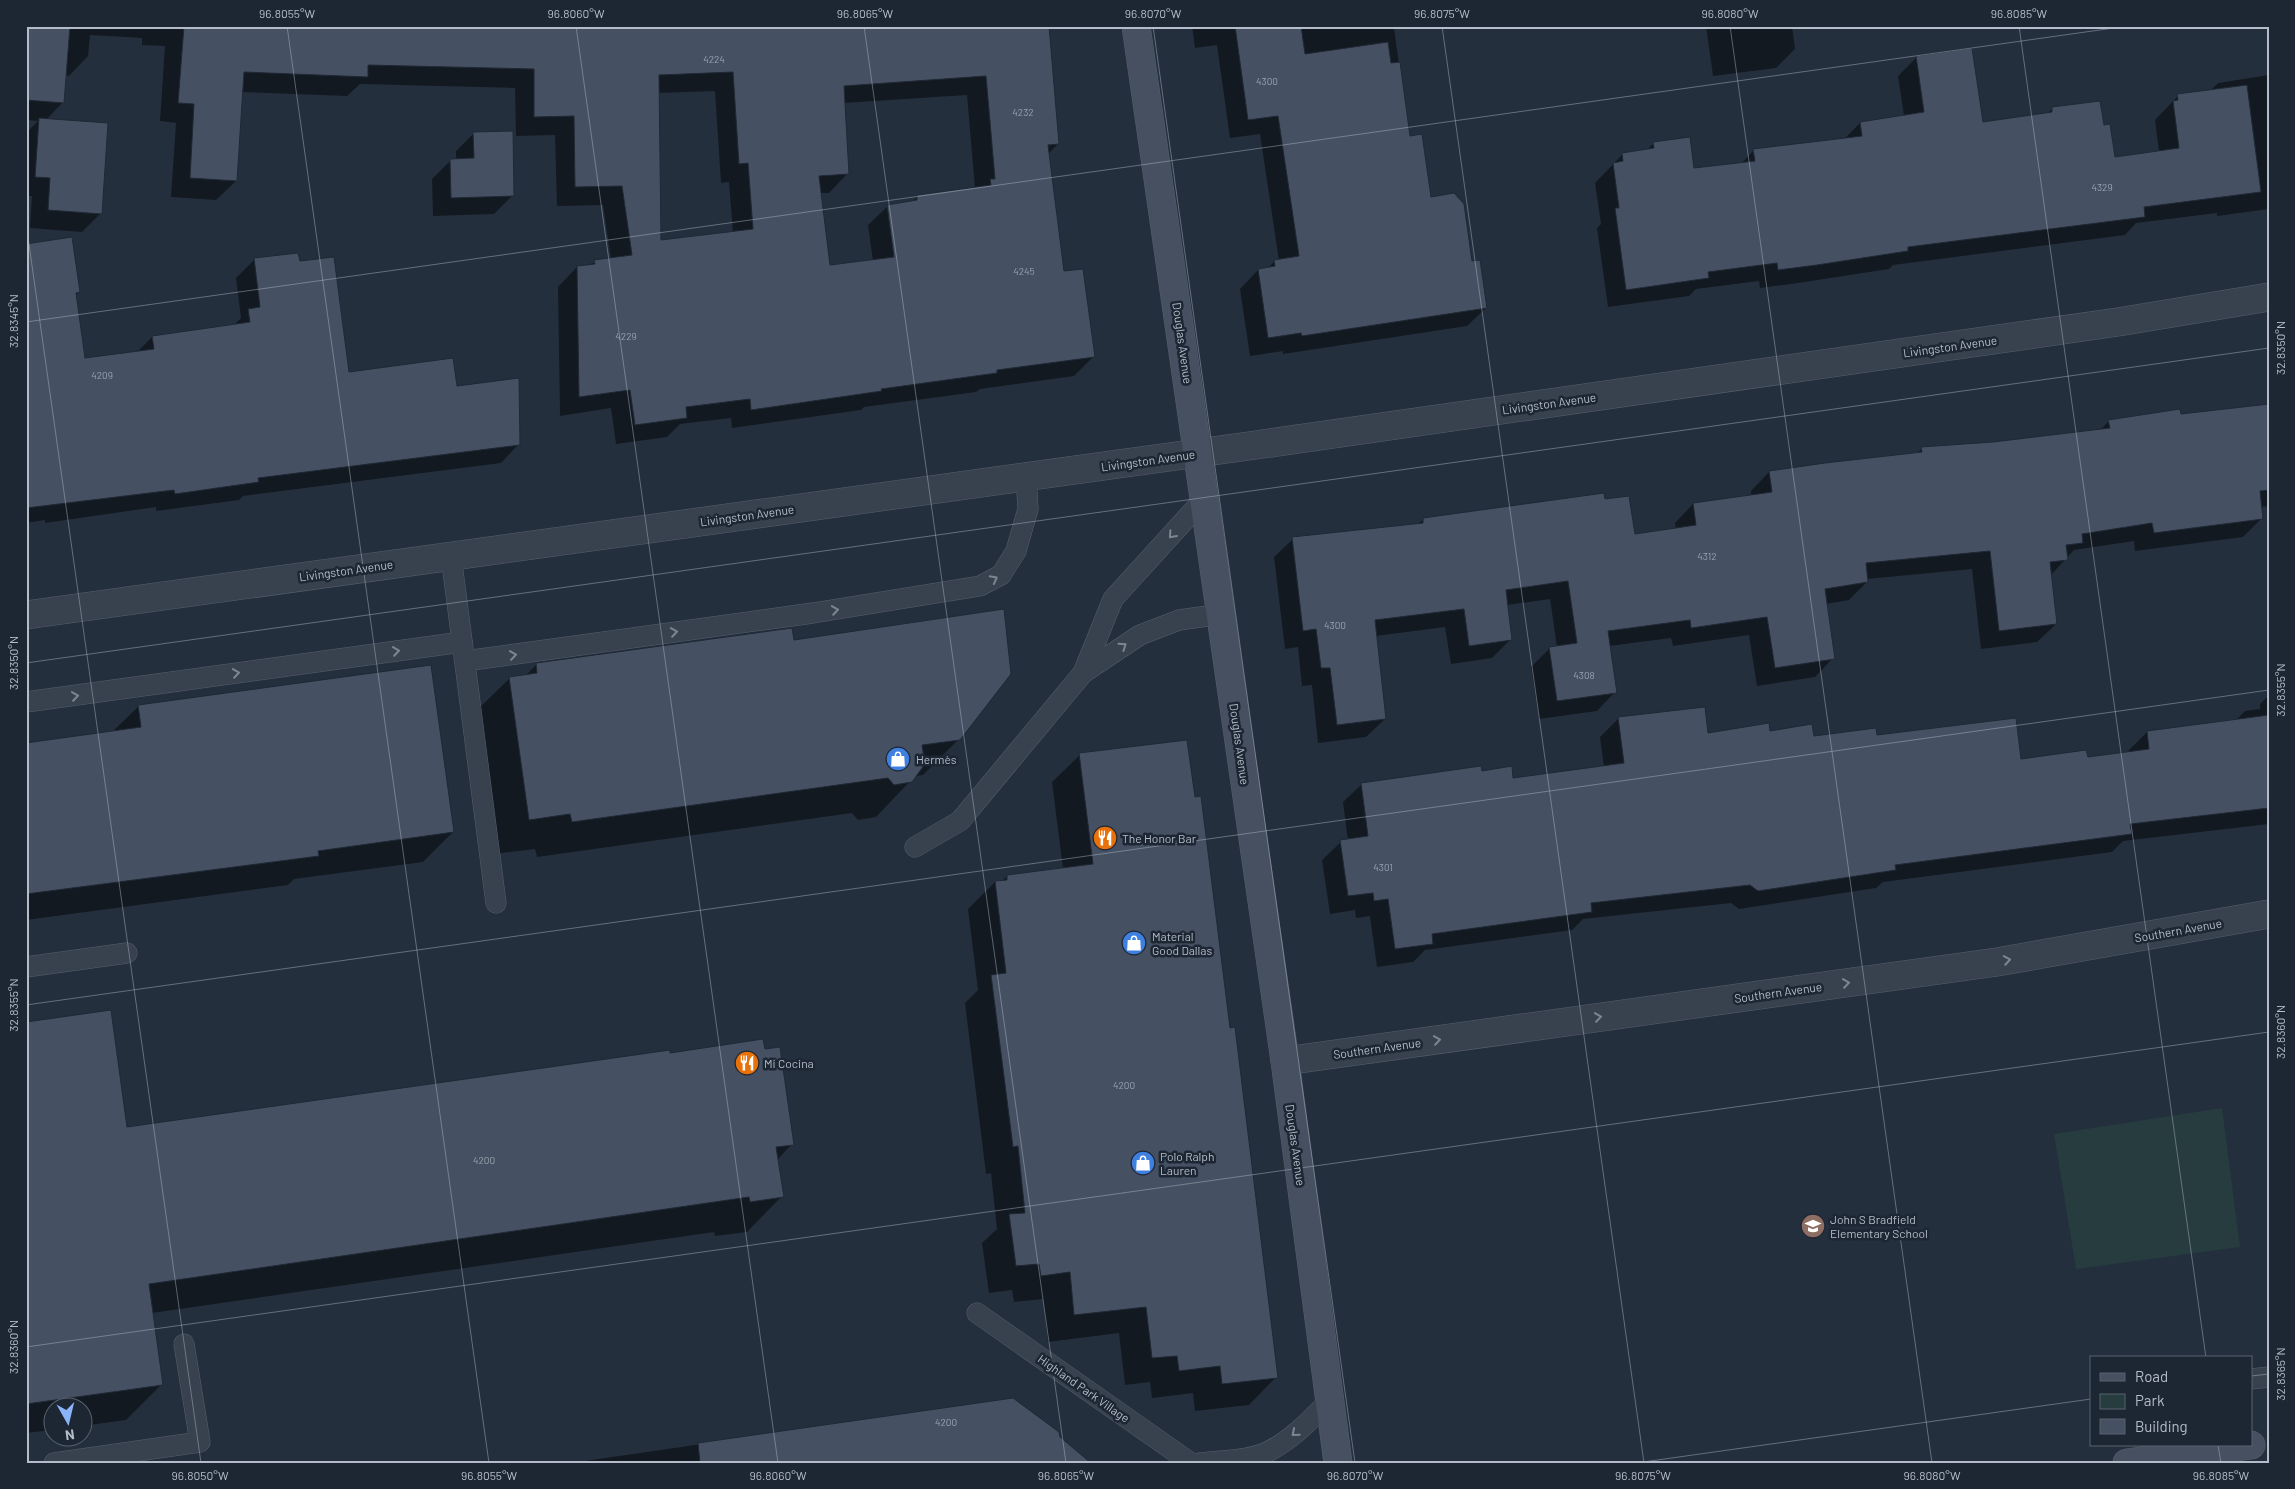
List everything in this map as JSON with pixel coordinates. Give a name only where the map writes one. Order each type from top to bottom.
[{"type":"street","name":"Douglas Avenue","points":[[1136,26],[1285,1061],[1338,1463]]},
{"type":"street","name":"Livingston Avenue","points":[[26,614],[1198,452],[2108,323],[2269,297]]},
{"type":"street","name":"Southern Avenue","points":[[1285,1061],[1997,962],[2269,914]]},
{"type":"street","points":[[2252,1445],[2269,1443]]},
{"type":"street","points":[[2127,1463],[2179,1451],[2239,1446]]},
{"type":"lane","points":[[26,702],[813,613],[980,586],[1001,575],[1016,551],[1028,509],[1026,476]]},
{"type":"lane","points":[[1083,673],[1113,599],[1204,498]]},
{"type":"lane","points":[[451,556],[496,903]]},
{"type":"lane","points":[[914,847],[960,821],[1083,673],[1140,635],[1179,620],[1222,614]]},
{"type":"lane","points":[[26,967],[127,953]]},
{"type":"lane","name":"Highland Park Village","points":[[977,1313],[1191,1463]]},
{"type":"lane","points":[[54,1463],[200,1442],[184,1344]]},
{"type":"lane","points":[[2252,1379],[2269,1377]]},
{"type":"lane","points":[[1200,1463],[1242,1458],[1270,1451],[1293,1436],[1330,1400]]},
{"type":"lane","points":[[1152,1435],[1170,1463]]},
{"type":"green space","points":[[2222,1108],[2240,1247],[2076,1269],[2054,1134]]},
{"type":"building","points":[[26,26],[70,26],[64,103],[26,100]]},
{"type":"building","points":[[184,26],[1049,26],[1059,144],[1048,145],[1064,271],[1083,269],[1095,357],[997,370],[997,373],[751,410],[750,399],[686,407],[687,418],[635,425],[630,390],[579,397],[577,266],[595,264],[594,260],[632,255],[622,186],[575,187],[574,116],[534,117],[534,69],[368,65],[368,77],[244,72],[237,181],[190,178],[194,104],[178,103]],"holes":[[[733,72],[739,164],[748,163],[753,229],[661,240],[659,75]],[[986,76],[995,179],[990,179],[991,185],[917,195],[917,200],[887,205],[894,257],[830,265],[819,176],[849,174],[844,86]]]},
{"type":"building","points":[[1235,26],[1301,26],[1305,54],[1388,42],[1391,63],[1400,62],[1410,136],[1422,134],[1431,197],[1454,193],[1464,204],[1472,261],[1480,260],[1487,308],[1302,336],[1301,333],[1268,338],[1258,269],[1275,266],[1274,260],[1299,256],[1278,116],[1248,120]]},
{"type":"building","points":[[1972,48],[1983,122],[2052,112],[2052,107],[2100,101],[2104,125],[2110,124],[2115,157],[2179,148],[2173,101],[2178,100],[2177,94],[2247,85],[2261,192],[2144,207],[2145,217],[1908,247],[1908,251],[1778,270],[1777,263],[1708,272],[1709,278],[1626,290],[1615,208],[1619,208],[1613,163],[1623,161],[1622,153],[1654,148],[1653,142],[1690,137],[1694,168],[1755,161],[1753,149],[1862,136],[1860,122],[1924,112],[1916,56]]},
{"type":"building","points":[[39,118],[108,123],[102,214],[48,210],[50,178],[35,177]]},
{"type":"building","points":[[513,131],[514,196],[451,198],[450,159],[474,158],[473,132]]},
{"type":"building","points":[[72,237],[80,292],[76,293],[85,358],[154,349],[152,336],[250,322],[248,309],[260,307],[254,258],[298,253],[300,261],[334,257],[349,372],[453,358],[457,386],[519,378],[520,445],[258,478],[259,482],[175,494],[174,490],[26,508],[26,244]]},
{"type":"building","points":[[2269,404],[2269,490],[2260,491],[2263,519],[2154,533],[2152,523],[2082,534],[2083,543],[2066,545],[2068,560],[2050,562],[2057,624],[1999,631],[1990,551],[1866,563],[1868,582],[1825,589],[1835,659],[1775,668],[1767,617],[1691,628],[1690,620],[1608,631],[1617,693],[1557,701],[1549,647],[1577,643],[1568,581],[1506,590],[1512,640],[1469,646],[1464,609],[1375,620],[1386,719],[1337,725],[1330,668],[1321,668],[1316,629],[1303,631],[1292,537],[1423,523],[1423,518],[1604,493],[1605,499],[1629,496],[1635,534],[1696,525],[1693,503],[1772,492],[1769,471],[1922,452],[1921,447],[1993,442],[2110,428],[2108,420],[2180,409],[2181,414]]},
{"type":"building","points":[[1004,609],[1011,674],[960,740],[922,745],[925,764],[912,782],[894,785],[888,778],[572,822],[570,814],[529,820],[509,677],[537,673],[536,663],[792,628],[794,640]]},
{"type":"building","points":[[431,665],[454,832],[318,851],[319,856],[26,894],[26,743],[141,727],[138,705]]},
{"type":"building","points":[[1705,707],[1708,733],[1769,723],[1770,731],[1812,724],[1814,736],[1876,728],[1877,735],[2016,718],[2021,759],[2086,750],[2088,757],[2149,749],[2147,731],[2269,715],[2269,808],[2130,824],[2132,834],[1895,865],[1896,870],[1758,891],[1750,885],[1591,903],[1592,912],[1432,934],[1433,944],[1395,949],[1388,899],[1374,901],[1373,893],[1348,896],[1340,840],[1368,836],[1361,783],[1481,766],[1482,771],[1512,766],[1513,778],[1624,763],[1618,717]]},
{"type":"building","points":[[1187,740],[1195,797],[1201,796],[1230,1028],[1235,1027],[1278,1378],[1222,1384],[1220,1366],[1179,1371],[1177,1356],[1152,1358],[1146,1307],[1074,1315],[1070,1272],[1041,1276],[1039,1264],[1016,1266],[1009,1214],[1025,1213],[1018,1146],[1013,1147],[991,975],[1006,973],[995,881],[1007,880],[1007,875],[1093,864],[1079,753]]},
{"type":"building","points":[[111,1010],[127,1127],[670,1050],[670,1053],[763,1039],[765,1049],[780,1047],[794,1145],[776,1147],[784,1197],[750,1202],[749,1197],[149,1284],[163,1385],[84,1396],[42,1396],[42,1402],[26,1404],[26,1022]]},
{"type":"building","points":[[1013,1398],[1059,1432],[1060,1437],[1091,1463],[700,1463],[698,1443]]},
{"type":"place","name":"Hermès","points":[[898,759]]},
{"type":"place","name":"The Honor Bar","points":[[1105,838]]},
{"type":"place","name":"Material Good Dallas","points":[[1134,943]]},
{"type":"place","name":"Mi Cocina","points":[[747,1063]]},
{"type":"place","name":"Polo Ralph Lauren","points":[[1143,1163]]},
{"type":"place","name":"John S Bradfield Elementary School","points":[[1813,1226]]}]
